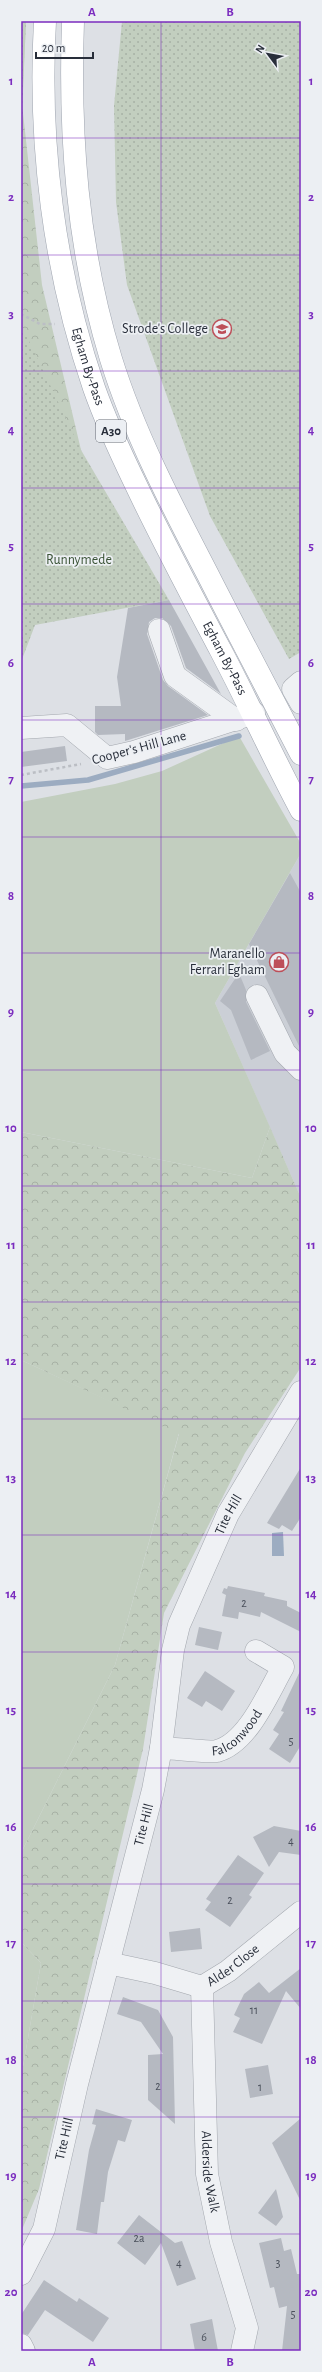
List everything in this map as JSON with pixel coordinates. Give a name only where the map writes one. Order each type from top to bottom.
[{"type":"main road","name":"Egham By-Pass","points":[[45,21],[44,80],[47,162],[58,245],[76,323],[94,389],[114,438],[245,717],[301,810]]},
{"type":"main road","name":"Egham By-Pass","points":[[73,21],[72,117],[77,196],[84,249],[111,360],[128,406],[182,525],[301,754]]},
{"type":"street","points":[[159,630],[175,676],[245,717]]},
{"type":"street","points":[[301,682],[293,689],[301,703]]},
{"type":"street","name":"Cooper's Hill Lane","points":[[107,758],[134,752],[245,717]]},
{"type":"street","points":[[21,728],[66,725],[107,758]]},
{"type":"street","points":[[257,996],[285,1053],[301,1069]]},
{"type":"street","name":"Tite Hill","points":[[21,2274],[44,2229],[77,2084],[127,1896],[161,1748],[173,1650],[179,1626],[188,1602],[228,1514],[301,1392]]},
{"type":"street","name":"Falconwood","points":[[161,1748],[217,1751],[237,1740],[250,1724],[286,1661],[256,1651]]},
{"type":"street","name":"Alder Close","points":[[108,1963],[155,1973],[202,1987],[228,1971],[301,1912]]},
{"type":"street","name":"Alderside Walk","points":[[202,1987],[207,2174],[221,2242],[247,2328],[242,2351]]},
{"type":"street","points":[[21,2345],[24,2351]]},
{"type":"path","points":[[21,314],[40,324],[76,323]]},
{"type":"path","name":"Cooper's Hill Lane","points":[[21,775],[107,758]]},
{"type":"shaded area","points":[[301,853],[301,1198],[215,1003]]},
{"type":"green space","points":[[21,21],[26,21],[22,104],[42,285],[81,450],[21,444]]},
{"type":"green space","points":[[21,21],[26,21],[21,138]]},
{"type":"green space","name":"Strode's College","points":[[122,21],[301,21],[301,652],[289,659],[210,516],[127,285],[116,202],[114,106]]},
{"type":"green space","name":"Runnymede","points":[[21,324],[81,450],[169,600],[35,625],[21,662]]},
{"type":"green space","points":[[239,736],[301,844],[301,853],[215,1003],[270,1127],[252,1178],[21,1132],[21,802],[115,784],[162,771]]},
{"type":"green space","points":[[270,1127],[301,1198],[301,1367],[245,1453],[164,1613],[143,1749],[39,2189],[21,2232],[21,2078],[41,1963],[21,1942],[21,1853],[115,1665],[179,1434],[21,1360],[21,1132],[252,1178]]},
{"type":"green space","points":[[21,1360],[179,1433],[115,1665],[21,1853]]},
{"type":"green space","points":[[21,1942],[41,1963],[21,2078]]},
{"type":"water","points":[[283,1532],[284,1556],[272,1556],[272,1533]]},
{"type":"building","points":[[169,600],[221,694],[186,668],[171,626],[162,618],[155,618],[149,622],[147,634],[163,680],[168,686],[208,715],[125,741],[125,734],[98,735],[95,732],[95,706],[121,706],[117,677],[128,608]]},
{"type":"building","points":[[65,746],[67,761],[21,767],[21,752]]},
{"type":"building","name":"Maranello Ferrari Egham","points":[[290,873],[301,893],[301,1050],[249,944]]},
{"type":"building","points":[[239,973],[246,990],[246,1002],[270,1051],[251,1060],[231,1010],[220,1001]]},
{"type":"building","points":[[301,1467],[301,1517],[292,1531],[282,1525],[279,1529],[267,1523]]},
{"type":"building","points":[[228,1586],[265,1593],[264,1596],[287,1601],[287,1606],[301,1613],[301,1632],[261,1612],[260,1617],[239,1612],[238,1619],[222,1616],[226,1595],[222,1593],[224,1588],[227,1589]]},
{"type":"building","points":[[199,1627],[222,1632],[218,1650],[195,1645]]},
{"type":"building","points":[[301,1669],[301,1745],[290,1763],[269,1749],[279,1734],[273,1730],[284,1712],[281,1711]]},
{"type":"building","points":[[205,1671],[235,1691],[222,1711],[206,1701],[202,1707],[187,1698]]},
{"type":"building","points":[[274,1826],[301,1831],[301,1855],[279,1852],[269,1867],[253,1837]]},
{"type":"building","points":[[238,1855],[264,1873],[249,1895],[252,1897],[230,1927],[205,1910],[211,1902],[206,1899]]},
{"type":"building","points":[[200,1928],[202,1949],[171,1952],[169,1932]]},
{"type":"building","points":[[301,1968],[301,2009],[286,1991],[262,2044],[233,2032],[240,2018],[234,2015],[244,1994],[259,1982],[269,1993]]},
{"type":"building","points":[[123,1997],[158,2010],[173,2037],[175,2124],[148,2100],[148,2055],[163,2054],[141,2022],[117,2014]]},
{"type":"building","points":[[268,2065],[273,2094],[250,2098],[245,2069]]},
{"type":"building","points":[[96,2109],[132,2120],[125,2142],[118,2140],[108,2172],[104,2202],[101,2202],[97,2234],[76,2230],[89,2150],[96,2125],[92,2124]]},
{"type":"building","points":[[301,2118],[301,2202],[272,2143]]},
{"type":"building","points":[[276,2189],[283,2217],[276,2226],[258,2213]]},
{"type":"building","points":[[139,2215],[175,2243],[182,2241],[196,2279],[177,2286],[161,2243],[145,2265],[117,2243]]},
{"type":"building","points":[[281,2238],[284,2251],[291,2249],[297,2274],[301,2274],[301,2351],[282,2351],[287,2306],[279,2308],[274,2287],[270,2288],[259,2243]]},
{"type":"building","points":[[44,2280],[77,2302],[79,2298],[109,2318],[93,2342],[45,2310],[28,2335],[21,2333],[21,2315]]},
{"type":"building","points":[[212,2319],[218,2351],[195,2351],[190,2324]]},
{"type":"waterway","points":[[21,786],[88,780],[239,736]]},
{"type":"place","name":"Strode's College","points":[[222,329]]},
{"type":"place","name":"Maranello Ferrari Egham","points":[[279,962]]}]
